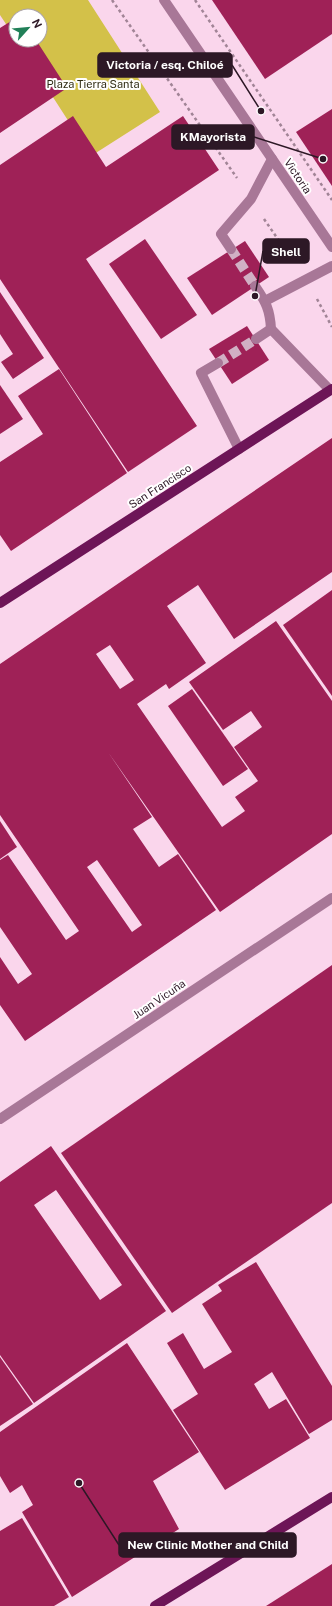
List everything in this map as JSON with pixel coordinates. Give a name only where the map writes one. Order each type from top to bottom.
[{"type":"main road","name":"San Francisco","points":[[0,603],[331,389]]},
{"type":"main road","points":[[155,1606],[332,1497]]},
{"type":"street","name":"Victoria","points":[[164,0],[332,247]]},
{"type":"street","points":[[232,249],[221,234],[251,199],[272,159]]},
{"type":"street","points":[[265,301],[332,266]]},
{"type":"street","points":[[255,286],[265,301],[270,315],[271,329],[331,389]]},
{"type":"street","points":[[256,339],[271,329]]},
{"type":"street","points":[[218,362],[201,373],[238,449]]},
{"type":"street","name":"Juan Vicuña","points":[[0,1119],[332,898]]},
{"type":"path","points":[[112,0],[306,280],[332,327]]},
{"type":"path","points":[[195,0],[332,200]]},
{"type":"green space","name":"Plaza Tierra Santa","points":[[0,0],[88,0],[160,112],[91,156],[21,48],[48,48],[48,8],[8,8],[8,27],[0,15]]},
{"type":"building","points":[[212,0],[332,0],[332,34],[265,79]]},
{"type":"building","points":[[8,23],[8,48],[41,48],[67,88],[0,133],[0,28]]},
{"type":"building","points":[[332,109],[332,186],[296,132]]},
{"type":"building","points":[[73,116],[106,167],[183,116],[219,170],[86,259],[197,426],[128,472],[0,279],[0,165]]},
{"type":"building","points":[[145,239],[197,315],[161,339],[109,264]]},
{"type":"building","points":[[245,241],[269,277],[212,315],[187,278]]},
{"type":"building","points":[[0,292],[44,358],[13,379],[1,362],[13,354],[0,334]]},
{"type":"building","points":[[247,326],[269,360],[232,384],[209,349]]},
{"type":"building","points":[[59,369],[127,473],[11,551],[0,535],[0,462],[43,434],[18,396]]},
{"type":"building","points":[[0,385],[23,419],[0,434]]},
{"type":"building","points":[[332,438],[332,572],[234,639],[198,585],[167,606],[206,663],[169,689],[166,684],[137,704],[222,827],[245,811],[235,797],[258,781],[234,747],[262,727],[251,711],[223,730],[189,682],[276,621],[332,701],[332,834],[220,912],[108,752],[152,817],[133,829],[159,867],[178,854],[216,910],[25,1041],[0,1005],[0,957],[18,984],[32,974],[0,927],[0,860],[8,855],[66,940],[79,931],[0,815],[0,664]],"holes":[[[110,645],[134,680],[120,689],[96,654]],[[97,860],[142,925],[132,932],[87,867]]]},
{"type":"building","points":[[332,590],[332,696],[283,625]]},
{"type":"building","points":[[192,689],[248,769],[223,786],[168,706]]},
{"type":"building","points":[[0,821],[17,847],[0,859]]},
{"type":"building","points":[[332,965],[332,1203],[172,1313],[61,1153]]},
{"type":"building","points":[[51,1146],[166,1311],[34,1403],[0,1355],[0,1182]],"holes":[[[56,1190],[122,1285],[100,1300],[34,1205]]]},
{"type":"building","points":[[256,1262],[332,1386],[332,1420],[309,1434],[272,1372],[254,1384],[269,1409],[286,1399],[310,1438],[225,1490],[173,1410],[198,1394],[167,1343],[183,1333],[204,1369],[232,1352],[202,1304],[222,1291],[218,1285]]},
{"type":"building","points":[[127,1343],[199,1452],[153,1481],[179,1529],[72,1597],[22,1512],[33,1505],[22,1485],[10,1493],[0,1476],[0,1432]]},
{"type":"building","points":[[0,1357],[33,1404],[0,1426]]},
{"type":"building","points":[[22,1518],[69,1597],[54,1606],[0,1606],[0,1531]]},
{"type":"building","points":[[332,1564],[332,1606],[266,1606]]},
{"type":"tunnel","points":[[231,249],[255,286]]},
{"type":"tunnel","points":[[218,363],[256,339]]},
{"type":"place","name":"Victoria / esq. Chiloé","points":[[261,111]]},
{"type":"place","name":"KMayorista","points":[[323,159]]},
{"type":"place","name":"Shell","points":[[255,296]]},
{"type":"place","name":"New Clinic Mother and Child","points":[[79,1483]]}]
